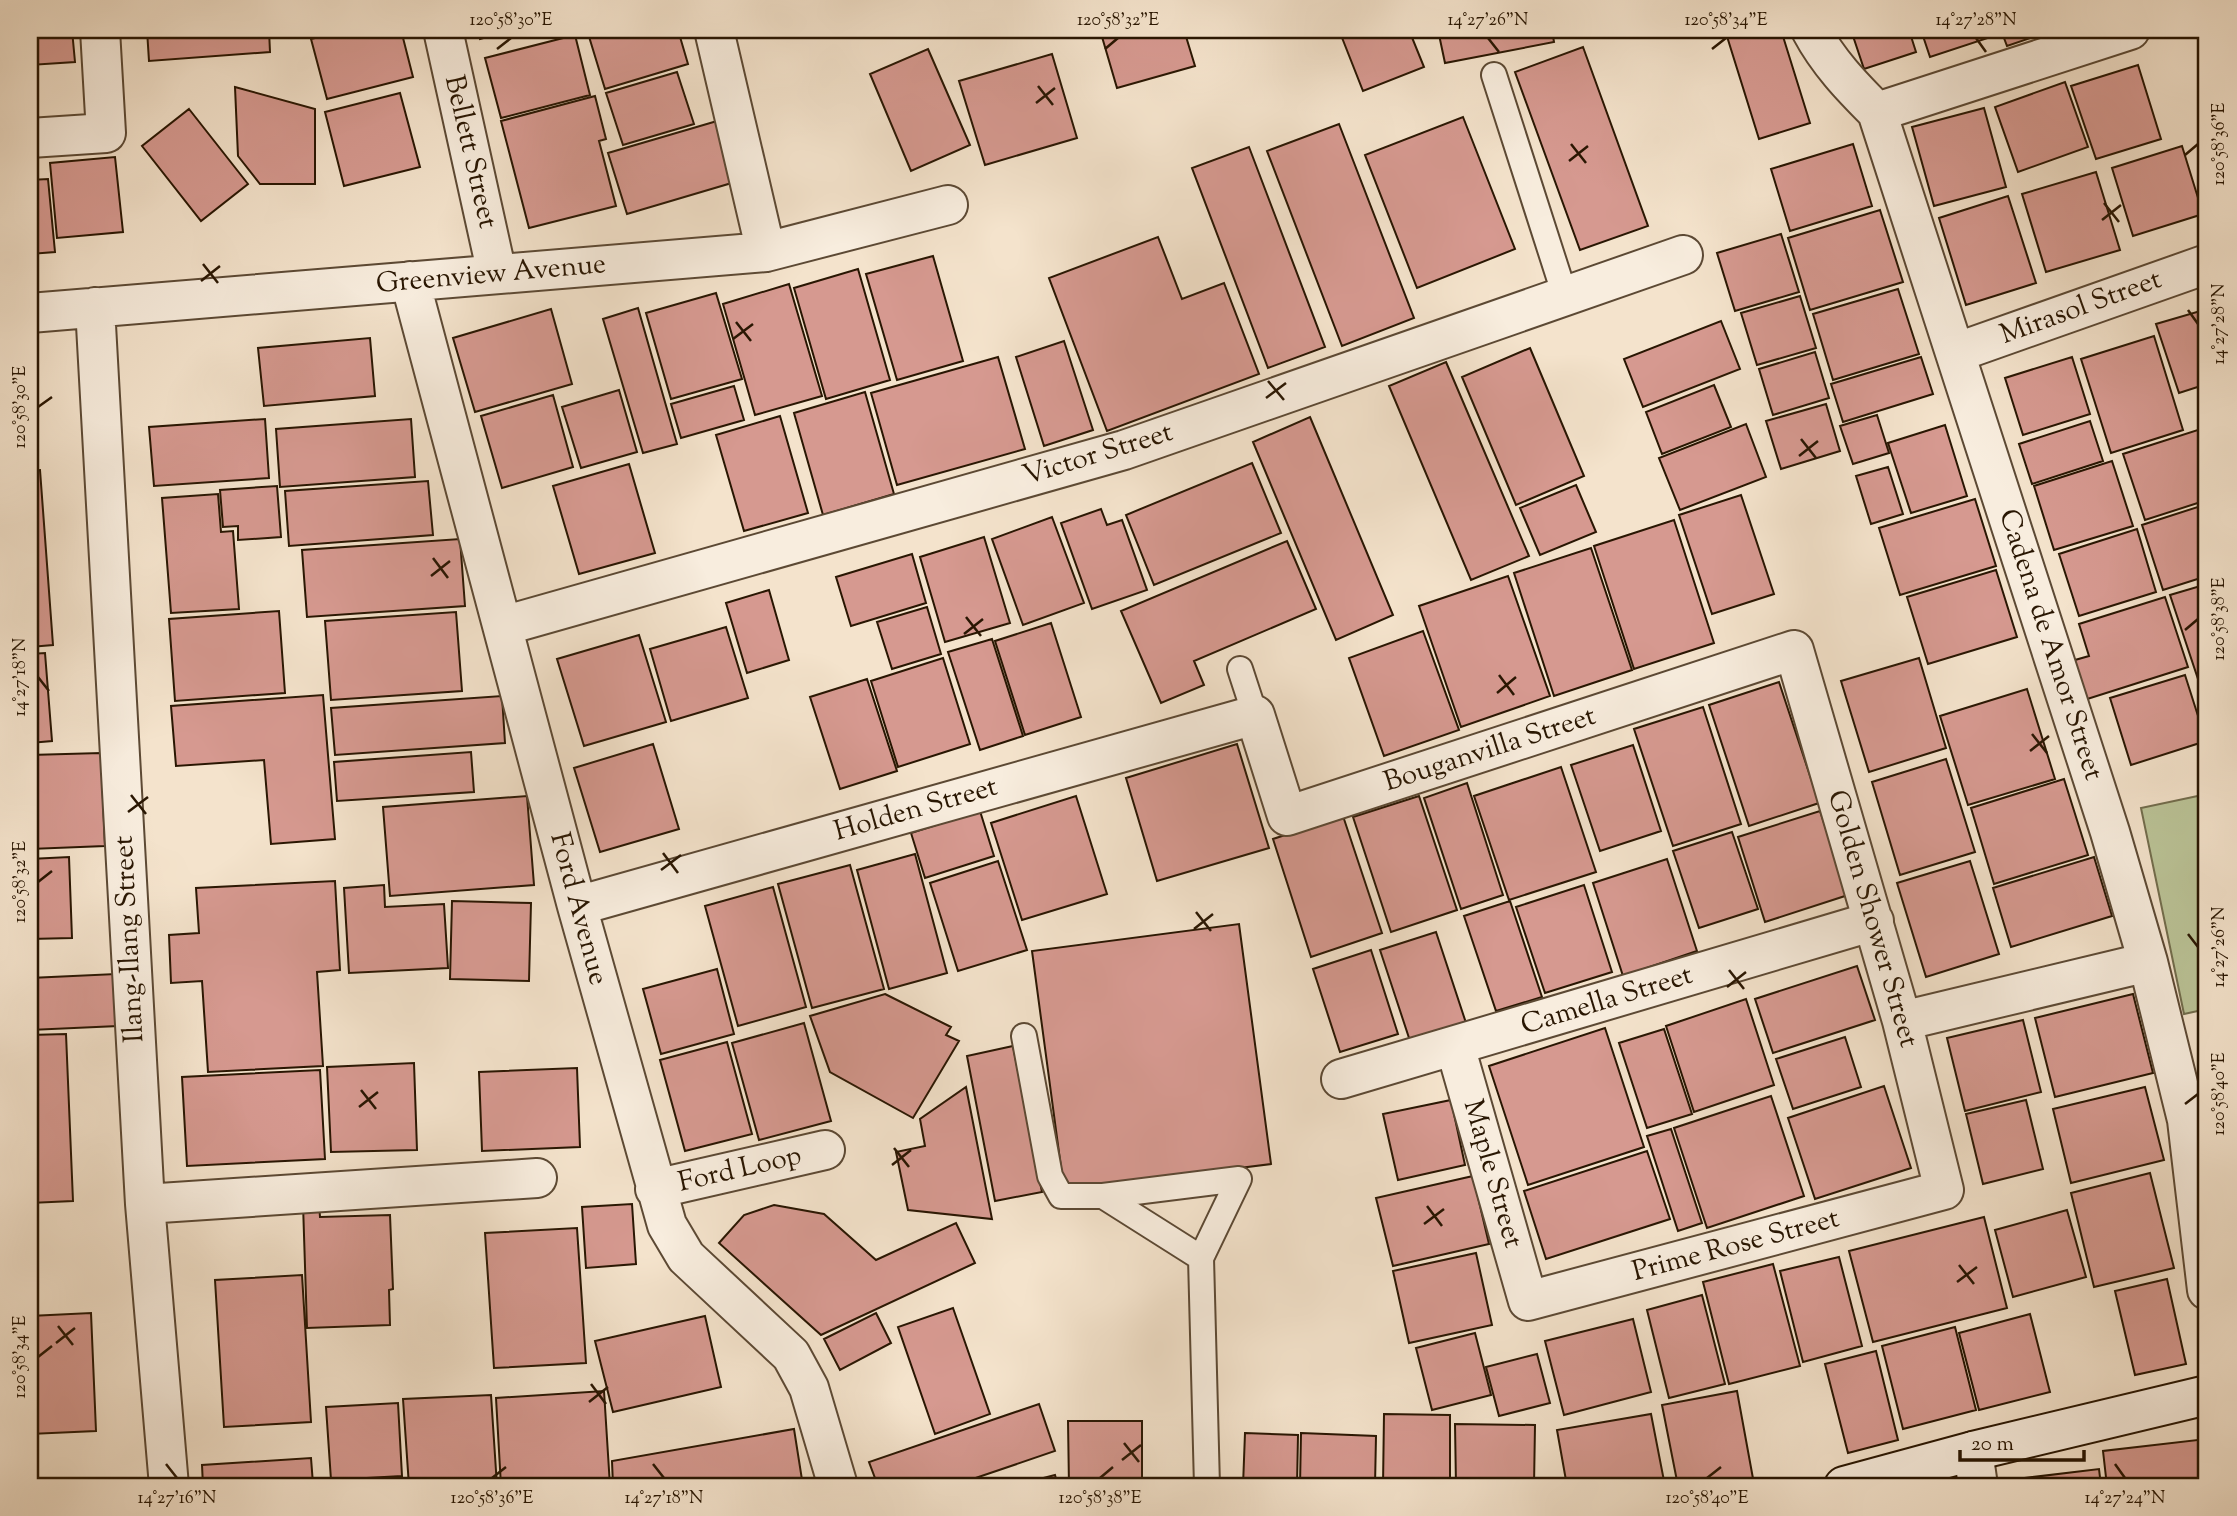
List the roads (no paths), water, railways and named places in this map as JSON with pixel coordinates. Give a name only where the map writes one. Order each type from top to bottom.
[{"type":"street","points":[[30,138],[106,133],[100,30]]},
{"type":"street","name":"Bellett Street","points":[[443,30],[497,274]]},
{"type":"street","points":[[714,30],[766,252]]},
{"type":"street","name":"Cadena de Amor Street","points":[[1811,30],[1824,54],[1877,112],[2106,820],[2197,1116],[2207,1290]]},
{"type":"street","points":[[1877,112],[2130,30]]},
{"type":"street","name":"Greenview Avenue","points":[[30,313],[766,252],[948,205]]},
{"type":"street","name":"Victor Street","points":[[503,626],[1124,450],[1683,255]]},
{"type":"street","name":"Mirasol Street","points":[[1955,353],[2207,264]]},
{"type":"street","name":"Ford Avenue","points":[[410,281],[577,906],[667,1225],[686,1257],[791,1355],[810,1388],[838,1486]]},
{"type":"street","name":"Ilang-Ilang Street","points":[[95,307],[145,1204],[169,1486]]},
{"type":"street","name":"Bouganvilla Street","points":[[1255,715],[1287,816],[1794,650]]},
{"type":"street","name":"Golden Shower Street","points":[[1794,650],[1902,1021],[1944,1190]]},
{"type":"street","name":"Holden Street","points":[[577,906],[1255,715]]},
{"type":"street","name":"Camella Street","points":[[1341,1079],[1874,921]]},
{"type":"street","points":[[1902,1021],[2148,962]]},
{"type":"street","name":"Maple Street","points":[[1455,1046],[1528,1301]]},
{"type":"street","name":"Ford Loop","points":[[655,1189],[825,1150]]},
{"type":"street","points":[[145,1204],[537,1178]]},
{"type":"street","name":"Prime Rose Street","points":[[1528,1301],[1944,1190]]},
{"type":"street","points":[[1844,1486],[1976,1469],[2207,1395]]},
{"type":"lane","points":[[1494,75],[1565,296]]},
{"type":"lane","points":[[1240,669],[1255,715]]},
{"type":"lane","points":[[1024,1036],[1050,1177],[1061,1196],[1103,1196],[1239,1179],[1201,1258],[1207,1486]]},
{"type":"lane","points":[[1103,1196],[1201,1258]]}]
